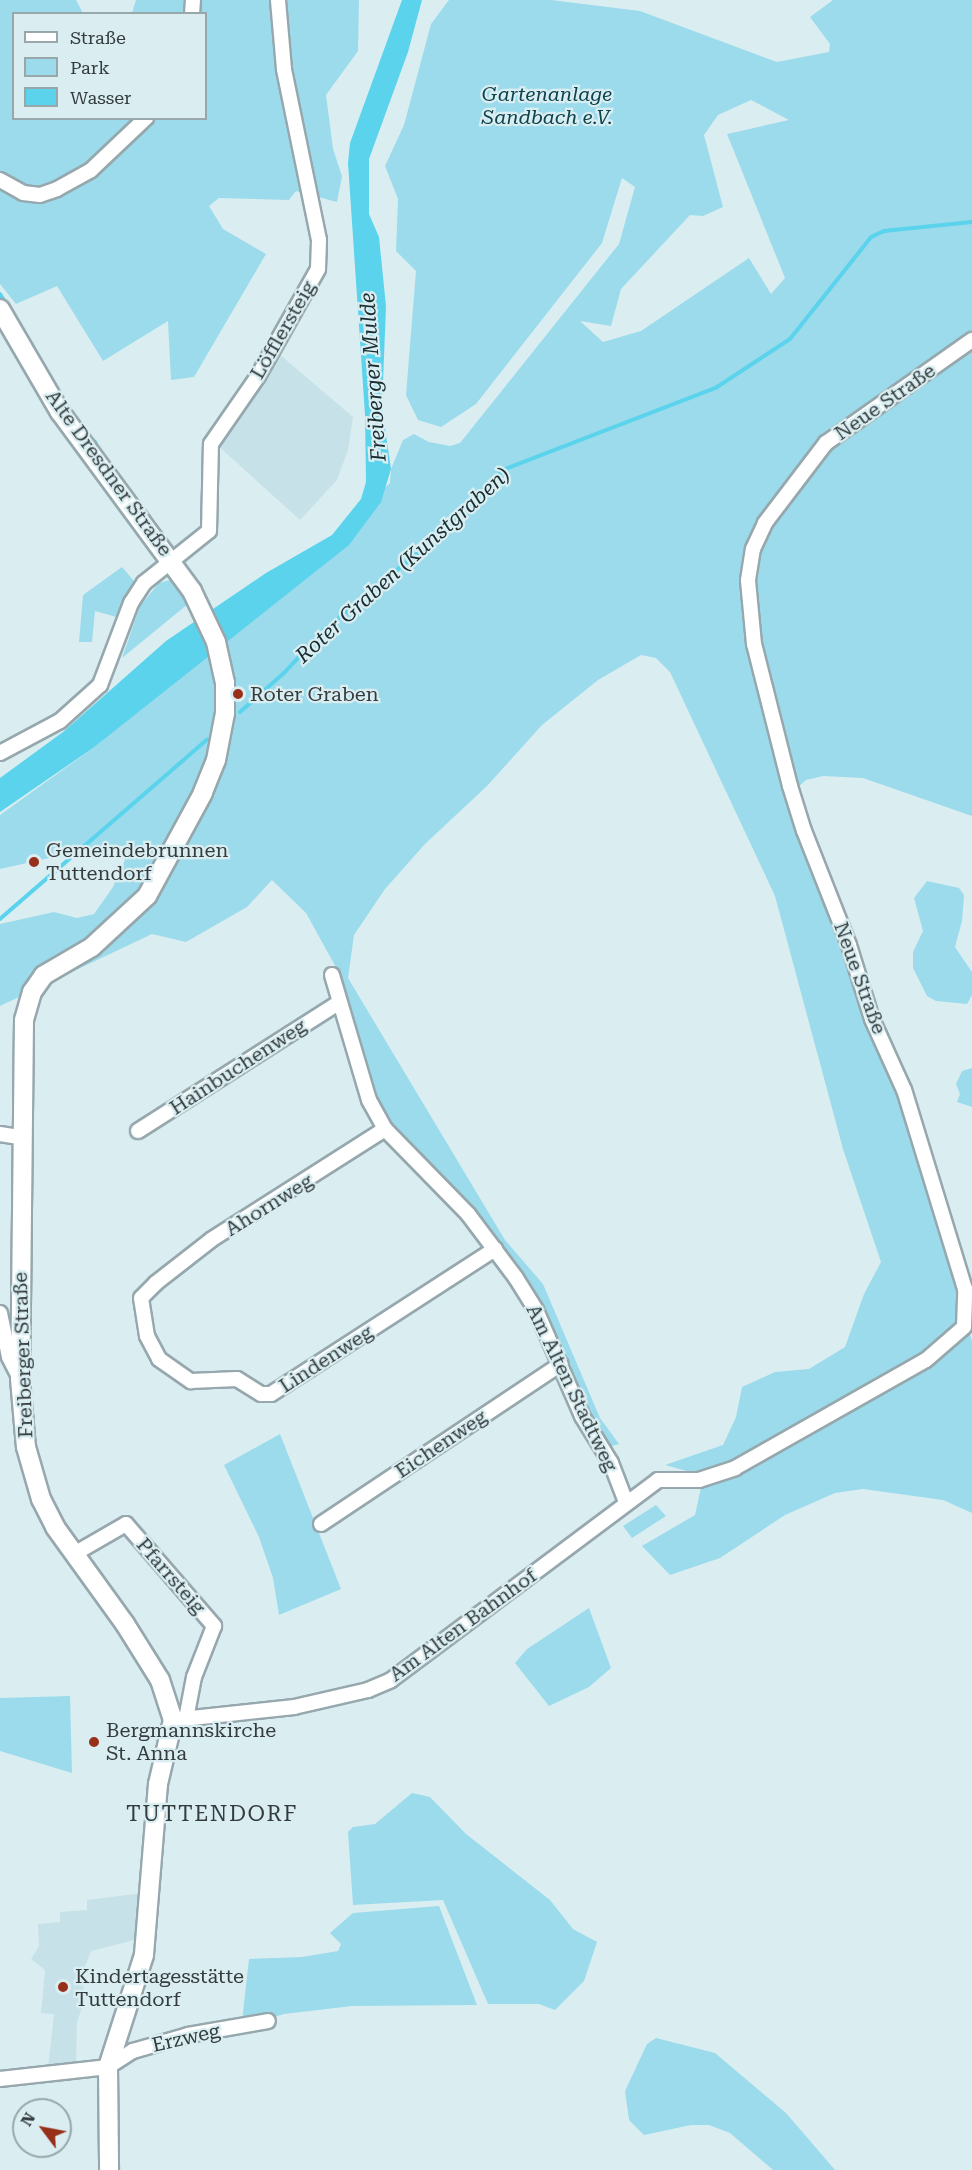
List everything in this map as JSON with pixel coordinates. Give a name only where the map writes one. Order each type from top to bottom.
[{"type":"street","name":"Löfflersteig","points":[[0,753],[60,721],[100,685],[131,603],[144,583],[178,569],[209,531],[208,455],[216,434],[258,376],[318,269],[319,240],[284,69],[278,0]]},
{"type":"street","points":[[0,180],[23,192],[40,195],[57,189],[91,170],[144,120]]},
{"type":"street","name":"Alte Dresdner Straße","points":[[0,309],[60,412],[178,569]]},
{"type":"street","name":"Neue Straße","points":[[626,1502],[658,1480],[699,1480],[735,1468],[926,1360],[964,1327],[965,1289],[904,1090],[869,1011],[849,945],[804,831],[790,786],[754,644],[748,580],[753,549],[765,523],[826,443],[972,340]]},
{"type":"street","name":"Freiberger Straße","points":[[178,569],[216,642],[225,700],[219,749],[203,793],[147,896],[92,947],[44,975],[32,992],[24,1020],[24,1138],[20,1200],[20,1379],[26,1447],[41,1499],[74,1554],[160,1680],[180,1719]]},
{"type":"street","name":"Am Alten Stadtweg","points":[[332,975],[338,1003],[369,1100],[385,1130],[495,1249],[536,1310],[582,1416],[610,1463],[626,1502]]},
{"type":"street","name":"Hainbuchenweg","points":[[138,1131],[338,1003]]},
{"type":"street","name":"Ahornweg","points":[[156,1282],[211,1240],[385,1130]]},
{"type":"street","points":[[0,1134],[24,1138]]},
{"type":"street","name":"Lindenweg","points":[[156,1282],[141,1298],[147,1336],[159,1359],[191,1381],[237,1379],[261,1394],[271,1394],[495,1249]]},
{"type":"street","points":[[0,1313],[9,1357],[20,1379]]},
{"type":"street","name":"Eichenweg","points":[[321,1524],[561,1364]]},
{"type":"street","name":"Am Alten Bahnhof","points":[[180,1719],[294,1707],[368,1690],[391,1680],[626,1502]]},
{"type":"street","name":"Pfarrsteig","points":[[74,1554],[126,1524],[214,1626],[180,1719]]},
{"type":"street","points":[[109,2170],[108,2067],[144,1956],[158,1784],[180,1719]]},
{"type":"street","name":"Erzweg","points":[[108,2067],[133,2051],[188,2035],[268,2021]]},
{"type":"street","points":[[0,2079],[108,2067]]},
{"type":"shaded area","points":[[278,353],[353,417],[348,450],[337,480],[300,520],[216,444]]},
{"type":"shaded area","name":"Kindertagesstätte Tuttendorf","points":[[143,1893],[135,1940],[91,1951],[82,1975],[85,1999],[77,2022],[76,2067],[48,2068],[54,2014],[41,2013],[45,1970],[31,1959],[39,1946],[38,1924],[60,1922],[60,1912],[87,1910],[87,1900]]},
{"type":"green space","points":[[0,0],[76,0],[82,12],[12,12],[12,120],[207,120],[207,12],[132,12],[136,0],[359,0],[358,51],[326,95],[333,149],[342,176],[337,202],[296,191],[289,200],[219,198],[209,206],[223,229],[266,254],[194,377],[171,380],[168,321],[103,361],[57,286],[16,304],[0,284]]},
{"type":"green space","name":"Gartenanlage Sandbach e.V.","points":[[449,0],[551,0],[640,11],[777,62],[829,52],[830,44],[810,17],[833,0],[972,0],[972,816],[863,778],[823,776],[806,780],[788,796],[908,1122],[972,1341],[972,1513],[943,1500],[863,1489],[835,1493],[785,1515],[720,1558],[670,1575],[642,1546],[695,1515],[702,1483],[737,1476],[827,1421],[837,1401],[762,1447],[705,1476],[665,1465],[723,1445],[736,1417],[742,1387],[775,1372],[809,1369],[845,1347],[864,1294],[881,1262],[843,1149],[775,896],[670,672],[656,658],[641,655],[598,680],[542,725],[487,786],[425,844],[385,889],[354,935],[348,978],[505,1240],[543,1284],[600,1418],[619,1444],[605,1448],[518,1267],[474,1211],[387,1119],[376,1100],[346,1012],[338,971],[306,913],[272,880],[247,907],[186,942],[152,934],[0,1006],[0,924],[54,912],[77,918],[94,914],[113,887],[131,846],[103,846],[0,869],[0,815],[93,748],[182,674],[390,483],[391,469],[403,440],[414,434],[429,442],[450,446],[460,443],[619,244],[635,187],[622,178],[602,243],[476,404],[441,427],[418,420],[406,395],[416,271],[396,251],[398,199],[385,166],[404,125],[431,24]],"holes":[[[751,100],[789,120],[727,134],[785,278],[771,294],[749,258],[641,331],[603,342],[580,321],[611,326],[621,289],[690,215],[703,216],[723,207],[704,135],[718,115]]]},
{"type":"green space","points":[[122,567],[134,581],[120,618],[95,611],[92,642],[79,642],[83,595]]},
{"type":"green space","points":[[170,580],[178,587],[188,604],[122,658],[140,606],[159,583]]},
{"type":"green space","points":[[927,881],[959,888],[964,895],[962,921],[955,947],[972,972],[972,995],[967,1004],[936,1001],[927,996],[913,968],[913,952],[923,931],[914,898]]},
{"type":"green space","points":[[972,1068],[972,1107],[957,1102],[960,1094],[956,1084],[962,1071]]},
{"type":"green space","points":[[280,1434],[341,1589],[279,1615],[273,1578],[259,1537],[224,1465]]},
{"type":"green space","points":[[656,1505],[666,1516],[632,1538],[623,1526]]},
{"type":"green space","points":[[589,1608],[611,1668],[589,1687],[549,1706],[515,1663],[527,1649]]},
{"type":"green space","points":[[70,1696],[72,1773],[0,1751],[0,1698]]},
{"type":"green space","points":[[412,1793],[430,1797],[466,1834],[550,1900],[573,1929],[597,1942],[584,1981],[555,2010],[539,2004],[488,2004],[443,1900],[353,1905],[348,1832],[353,1827],[375,1824]]},
{"type":"green space","points":[[439,1906],[477,2005],[352,2006],[284,2014],[246,2025],[242,2021],[249,1959],[302,1957],[338,1951],[341,1944],[330,1933],[353,1913]]},
{"type":"green space","points":[[656,2038],[715,2053],[786,2113],[835,2170],[773,2170],[730,2133],[709,2125],[691,2125],[644,2135],[629,2120],[625,2091],[647,2044]]},
{"type":"water","name":"Freiberger Mulde","points":[[402,0],[422,0],[408,52],[369,159],[369,214],[379,237],[386,306],[382,408],[391,469],[381,502],[349,545],[93,748],[0,812],[0,778],[63,732],[166,641],[266,573],[332,535],[361,499],[366,482],[365,415],[348,163],[350,143]]},
{"type":"waterway","name":"Roter Graben (Kunstgraben)","points":[[240,712],[284,673],[323,631],[426,546],[505,469],[717,387],[790,339],[871,237],[884,231],[972,222]]},
{"type":"waterway","points":[[0,294],[45,368]]},
{"type":"waterway","points":[[87,435],[95,442]]},
{"type":"waterway","name":"Roter Graben (Kunstgraben)","points":[[0,919],[207,740]]},
{"type":"place","name":"Roter Graben","points":[[238,694]]},
{"type":"place","name":"Gemeindebrunnen Tuttendorf","points":[[34,862]]},
{"type":"place","name":"Bergmannskirche St. Anna","points":[[94,1742]]},
{"type":"place","name":"Kindertagesstätte Tuttendorf","points":[[63,1987]]},
{"type":"district","name":"TUTTENDORF","points":[[212,1814]]}]
